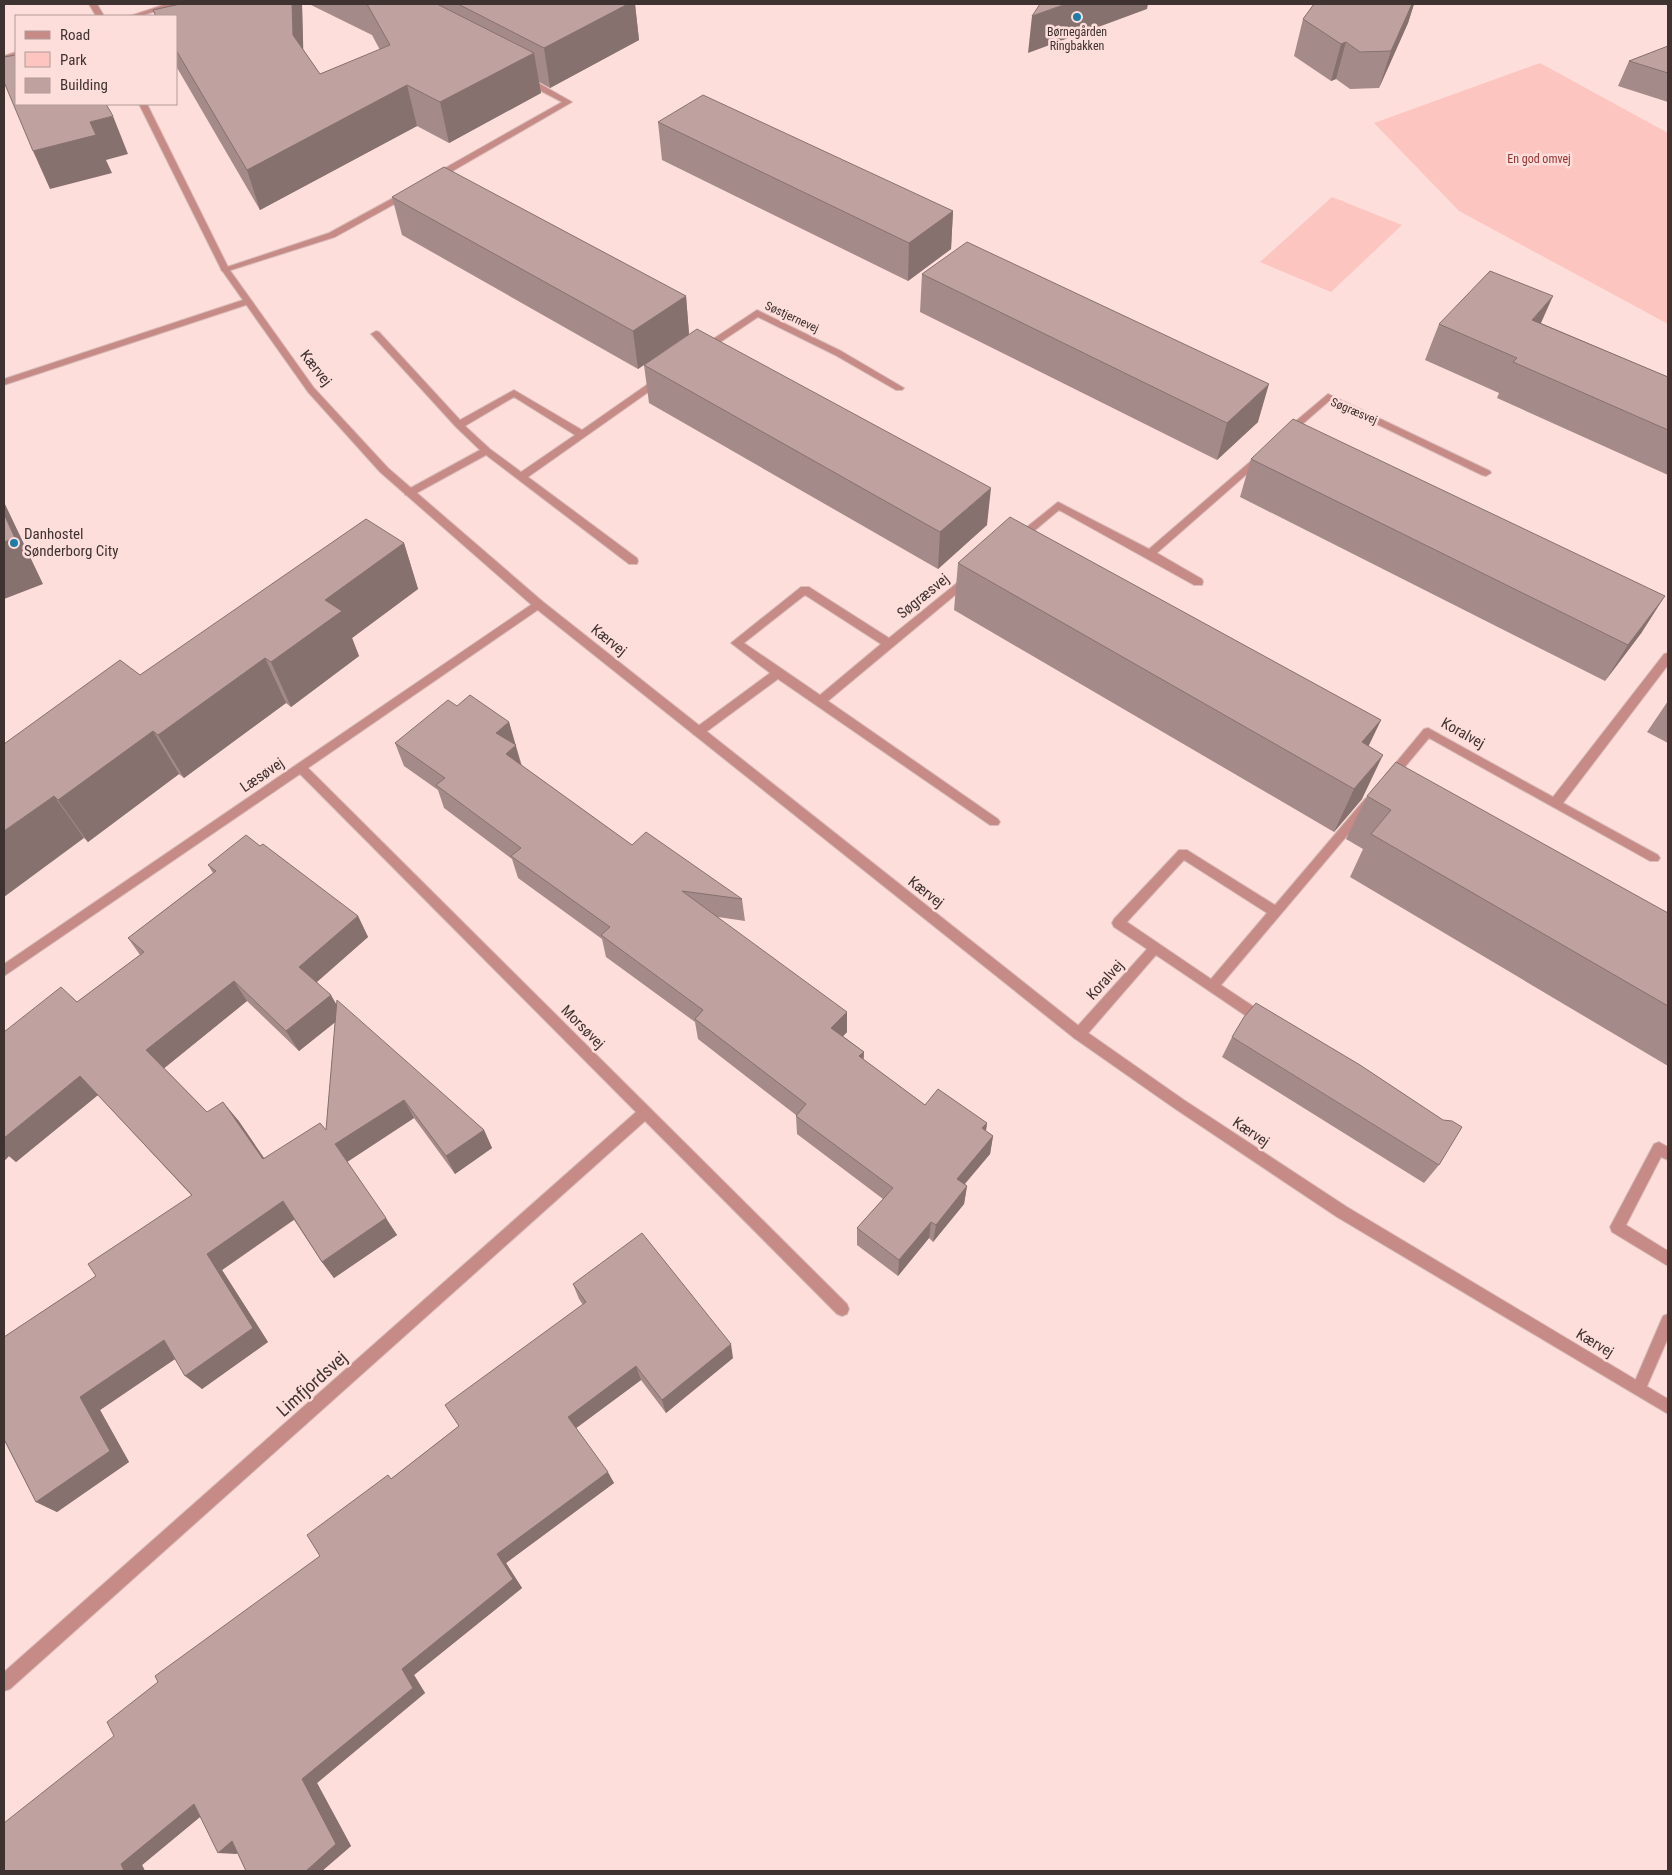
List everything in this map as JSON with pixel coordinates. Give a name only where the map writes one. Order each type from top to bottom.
[{"type":"street","points":[[93,4],[99,15]]},
{"type":"street","points":[[137,15],[173,4]]},
{"type":"street","points":[[425,183],[568,102],[517,75]]},
{"type":"street","name":"Kærvej","points":[[143,105],[225,269],[246,302],[311,390],[384,470],[538,604],[1079,1034],[1187,1109],[1342,1212],[1668,1407]]},
{"type":"street","points":[[225,269],[332,235],[416,188]]},
{"type":"street","points":[[4,382],[246,302]]},
{"type":"street","name":"Søstjernevej","points":[[692,358],[757,313],[838,353],[899,388]]},
{"type":"street","points":[[376,334],[459,425],[488,451],[634,561]]},
{"type":"street","points":[[521,477],[667,375]]},
{"type":"street","points":[[459,425],[514,393],[581,434]]},
{"type":"street","name":"Søgræsvej","points":[[1150,554],[1328,397],[1486,473]]},
{"type":"street","points":[[409,493],[488,451]]},
{"type":"street","points":[[1012,543],[1058,505],[1198,582]]},
{"type":"street","name":"Søgræsvej","points":[[820,701],[973,574]]},
{"type":"street","points":[[888,643],[805,590],[736,643],[994,822]]},
{"type":"street","name":"Læsøvej","points":[[4,970],[538,604]]},
{"type":"street","points":[[1556,804],[1668,656]]},
{"type":"street","points":[[698,732],[778,673]]},
{"type":"street","name":"Koralvej","points":[[1213,986],[1428,732],[1654,858]]},
{"type":"street","name":"Morsøvej","points":[[300,767],[842,1309]]},
{"type":"street","points":[[1270,1024],[1118,923],[1183,853],[1276,912]]},
{"type":"street","name":"Koralvej","points":[[1079,1034],[1155,948]]},
{"type":"street","name":"Limfjordsvej","points":[[4,1683],[646,1112]]},
{"type":"street","points":[[1668,1154],[1659,1148],[1617,1227],[1668,1259]]},
{"type":"street","points":[[1639,1388],[1668,1321]]},
{"type":"green space","name":"En god omvej","points":[[1540,63],[1668,133],[1668,324],[1459,211],[1374,123]]},
{"type":"green space","points":[[1332,197],[1402,225],[1331,292],[1260,262]]},
{"type":"building","points":[[180,4],[292,4],[293,35],[320,74],[390,45],[367,4],[437,4],[534,53],[440,102],[407,85],[247,170],[178,53],[178,15],[156,15],[153,10]]},
{"type":"building","points":[[458,4],[628,4],[544,48]]},
{"type":"building","points":[[1040,4],[1066,4],[1032,16]]},
{"type":"building","points":[[1314,4],[1412,4],[1391,51],[1360,52],[1346,42],[1341,44],[1303,19]]},
{"type":"building","points":[[1668,46],[1668,73],[1629,61]]},
{"type":"building","points":[[15,55],[15,105],[107,105],[113,116],[90,122],[96,135],[33,151],[4,82],[4,57]]},
{"type":"building","points":[[703,95],[953,211],[909,243],[658,122]]},
{"type":"building","points":[[444,167],[686,296],[633,331],[392,197]]},
{"type":"building","points":[[967,242],[1269,384],[1227,423],[922,274]]},
{"type":"building","points":[[1490,271],[1553,296],[1532,320],[1668,377],[1668,430],[1513,362],[1517,358],[1439,324]]},
{"type":"building","points":[[697,329],[991,488],[940,532],[644,365]]},
{"type":"building","points":[[1293,419],[1665,596],[1628,645],[1251,459]]},
{"type":"building","points":[[4,514],[15,538],[4,542]]},
{"type":"building","points":[[1010,517],[1381,720],[1362,742],[1383,755],[1354,789],[958,563]]},
{"type":"building","points":[[366,519],[404,543],[325,600],[342,611],[271,662],[265,658],[158,735],[153,731],[58,800],[54,796],[4,831],[4,744],[120,660],[140,675]]},
{"type":"building","points":[[470,695],[509,722],[496,733],[516,745],[506,754],[632,845],[646,832],[742,899],[682,891],[847,1012],[831,1028],[864,1052],[859,1056],[925,1105],[938,1089],[987,1123],[982,1128],[993,1136],[957,1179],[967,1186],[936,1225],[931,1222],[899,1260],[857,1228],[893,1188],[796,1116],[806,1104],[695,1019],[703,1010],[601,935],[610,927],[511,856],[521,848],[436,785],[445,778],[395,743],[448,700],[457,706]]},
{"type":"building","points":[[1396,762],[1668,913],[1668,1006],[1371,834],[1391,810],[1367,796]]},
{"type":"building","points":[[246,835],[260,846],[263,844],[358,916],[299,967],[331,995],[286,1031],[234,981],[146,1050],[207,1112],[223,1102],[263,1159],[320,1123],[326,1130],[337,1000],[484,1130],[446,1156],[404,1100],[335,1144],[386,1218],[322,1262],[283,1201],[207,1254],[253,1328],[185,1376],[164,1340],[80,1397],[110,1451],[36,1502],[4,1439],[4,1337],[96,1276],[88,1264],[192,1195],[80,1076],[4,1138],[4,1032],[61,987],[77,1002],[144,952],[128,938],[216,871],[208,865]]},
{"type":"building","points":[[1256,1003],[1360,1065],[1443,1120],[1452,1121],[1462,1127],[1439,1165],[1232,1037],[1244,1017]]},
{"type":"building","points":[[642,1233],[731,1344],[662,1400],[636,1366],[568,1417],[608,1472],[497,1554],[513,1579],[402,1669],[413,1688],[302,1779],[336,1844],[306,1871],[246,1871],[232,1841],[218,1853],[194,1804],[121,1864],[124,1871],[4,1871],[4,1823],[114,1736],[107,1722],[158,1682],[155,1676],[320,1556],[307,1535],[388,1475],[391,1479],[459,1426],[445,1405],[586,1302],[573,1284]]},
{"type":"place","name":"Børnegården Ringbakken","points":[[1077,17]]},
{"type":"place","name":"Danhostel Sønderborg City","points":[[14,543]]}]
